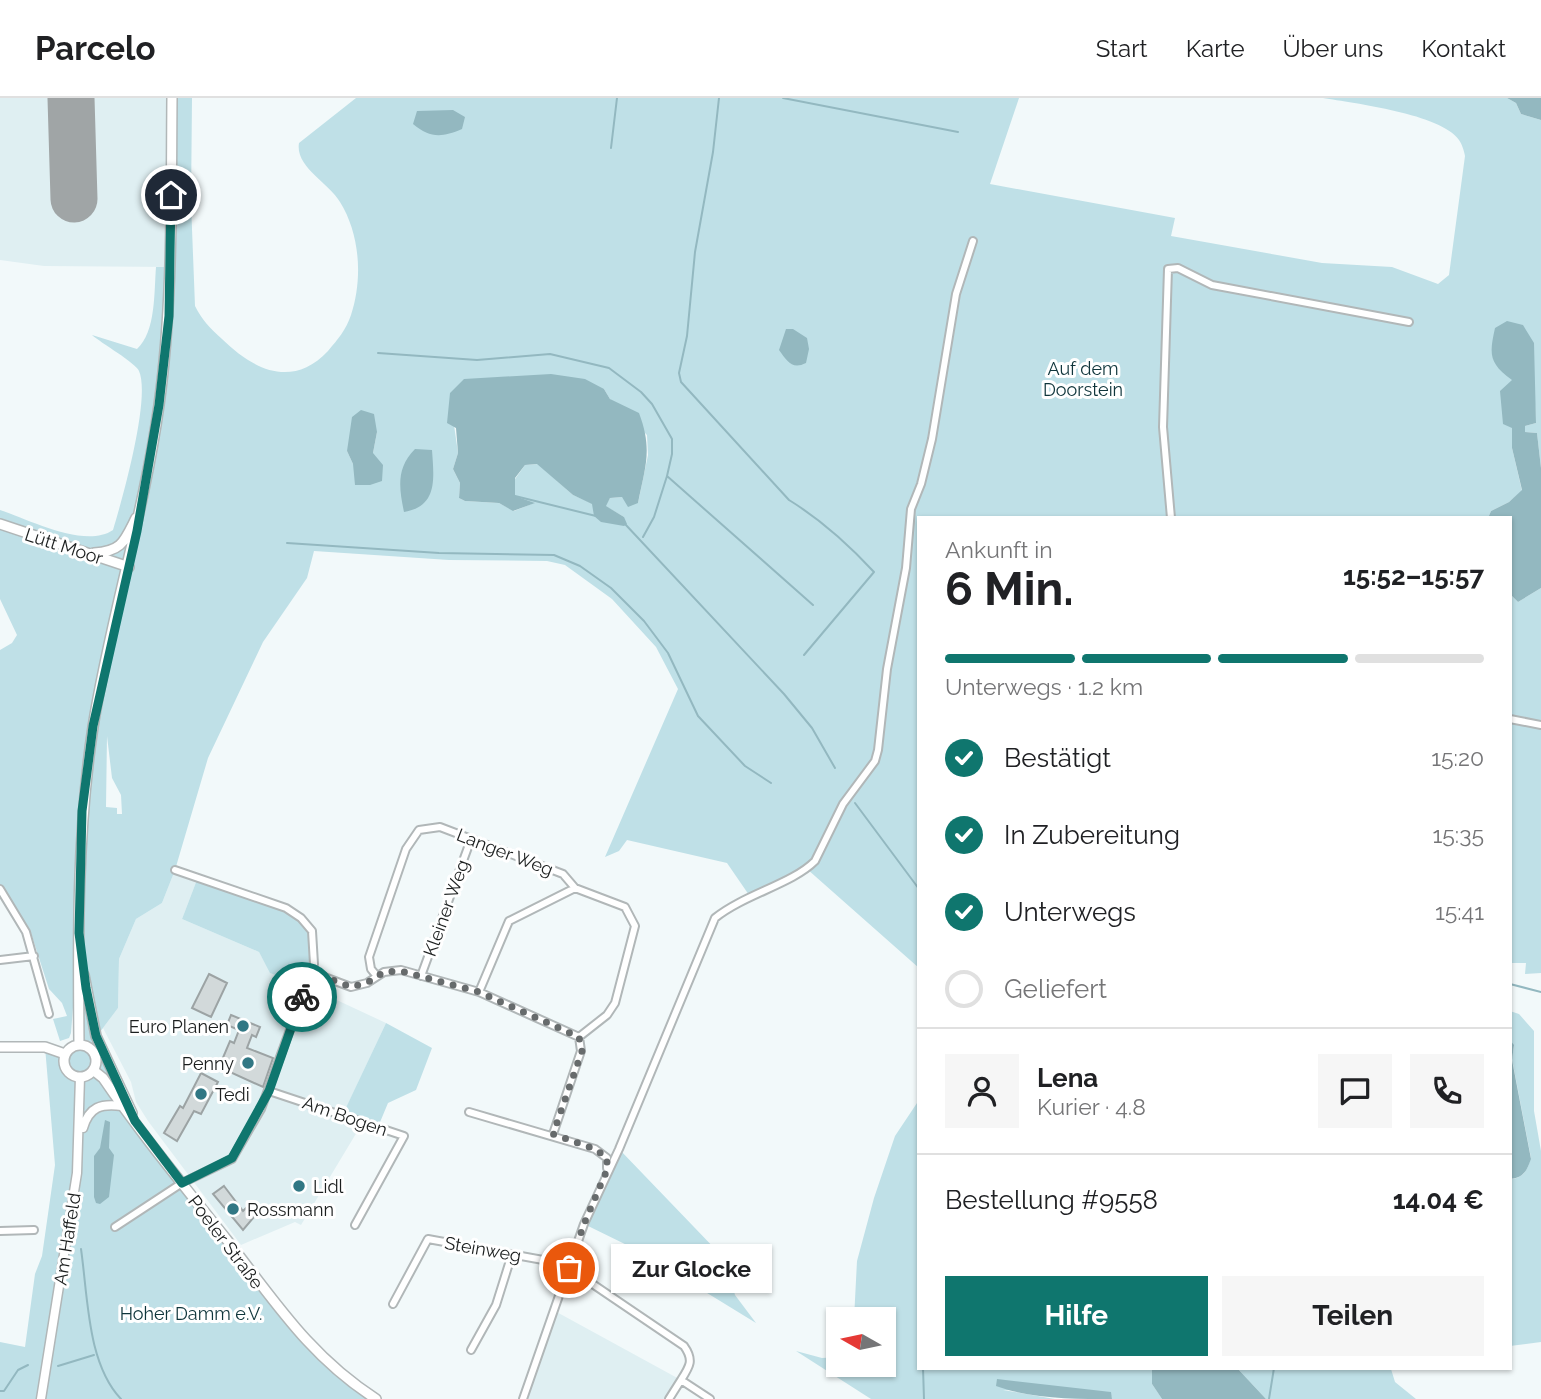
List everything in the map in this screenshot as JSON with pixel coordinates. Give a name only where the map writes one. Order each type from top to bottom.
[{"type":"main road","points":[[79,1045],[82,811],[93,726],[129,567],[159,405],[169,316],[172,98]]},
{"type":"main road","points":[[89,554],[111,552],[123,543],[141,508]]},
{"type":"main road","name":"Lütt Moor","points":[[0,524],[129,567]]},
{"type":"main road","points":[[79,933],[96,1036],[135,1121]]},
{"type":"main road","points":[[79,1045],[92,1051],[96,1060],[93,1070],[80,1077],[74,1076],[66,1069],[65,1054],[73,1046],[79,1045]]},
{"type":"main road","points":[[0,1047],[45,1047],[65,1054]]},
{"type":"main road","name":"Poeler Straße","points":[[93,1070],[103,1078],[271,1300],[311,1348],[336,1371],[376,1399]]},
{"type":"street","points":[[523,1399],[584,1224],[619,1149],[715,918],[749,895],[807,869],[815,861],[851,792],[875,761],[887,669],[906,568],[911,509],[921,484],[932,439],[956,294],[973,241]]},
{"type":"street","points":[[1171,516],[1163,427],[1168,269],[1178,268],[1212,285],[1409,322]]},
{"type":"street","points":[[1512,719],[1541,725]]},
{"type":"street","name":"Langer Weg","points":[[376,975],[371,969],[369,957],[412,836],[419,830],[440,827],[563,874],[575,888],[619,902],[632,916],[635,926],[615,1003],[607,1014],[579,1037]]},
{"type":"street","name":"Kleiner Weg","points":[[421,975],[471,839]]},
{"type":"street","points":[[115,1227],[182,1183],[232,1158],[269,1091],[312,972],[315,948],[312,930],[301,918],[286,908],[175,870]]},
{"type":"street","name":"Langer Weg","points":[[479,992],[509,921],[575,888]]},
{"type":"street","points":[[0,889],[26,932],[50,1014]]},
{"type":"street","points":[[0,960],[34,956]]},
{"type":"street","points":[[312,972],[351,987],[367,983],[376,975],[401,971],[421,975],[479,992],[579,1037],[582,1051],[553,1134]]},
{"type":"street","name":"Am Haffeld","points":[[41,1399],[80,1141],[80,1077]]},
{"type":"street","name":"Am Bogen","points":[[269,1091],[404,1136],[355,1225]]},
{"type":"street","points":[[80,1141],[86,1117],[95,1108],[103,1104],[122,1106]]},
{"type":"street","points":[[469,1112],[553,1134],[595,1149],[607,1158],[607,1170]]},
{"type":"street","points":[[0,1231],[33,1230]]},
{"type":"street","name":"Steinweg","points":[[393,1304],[428,1239],[554,1262],[569,1268],[684,1346],[691,1355],[691,1364],[681,1380]]},
{"type":"street","points":[[471,1350],[496,1305],[512,1254]]},
{"type":"street","points":[[669,1399],[681,1380],[710,1399]]},
{"type":"shaded area","points":[[0,98],[172,98],[171,267],[44,266],[0,260]]},
{"type":"shaded area","points":[[1507,98],[1541,98],[1541,120],[1521,114],[1516,103]]},
{"type":"shaded area","points":[[453,110],[465,117],[462,129],[455,132],[430,134],[413,124],[417,111]]},
{"type":"shaded area","points":[[1507,321],[1523,325],[1534,343],[1536,423],[1525,426],[1525,432],[1537,433],[1541,468],[1541,588],[1518,602],[1512,596],[1512,516],[1489,516],[1491,511],[1509,502],[1522,490],[1512,448],[1512,428],[1503,424],[1500,391],[1512,380],[1493,358],[1495,328]]},
{"type":"shaded area","points":[[786,329],[793,329],[807,338],[809,349],[806,363],[793,365],[779,350]]},
{"type":"shaded area","points":[[551,374],[585,379],[604,389],[610,399],[639,413],[647,448],[638,503],[628,507],[622,497],[610,498],[606,506],[624,517],[627,524],[624,526],[601,522],[594,516],[592,504],[573,495],[537,464],[525,465],[515,478],[515,496],[535,503],[513,511],[499,503],[465,501],[459,498],[460,483],[453,469],[458,453],[456,428],[447,423],[450,393],[464,379]]},
{"type":"shaded area","points":[[361,410],[374,414],[377,432],[373,453],[383,465],[382,481],[370,485],[355,485],[353,464],[347,451],[352,417]]},
{"type":"shaded area","points":[[415,449],[432,450],[432,490],[423,504],[404,512],[400,479],[405,463]]},
{"type":"shaded area","points":[[175,870],[198,877],[182,919],[259,952],[271,973],[311,988],[386,1023],[341,1119],[360,1127],[301,1225],[295,1222],[241,1245],[148,1121],[136,1102],[131,1082],[103,1028],[118,1008],[119,959],[136,919],[162,903]]},
{"type":"shaded area","points":[[1512,1060],[1531,1159],[1519,1177],[1512,1179]]},
{"type":"shaded area","points":[[105,1120],[110,1122],[109,1148],[114,1155],[109,1197],[100,1204],[96,1203],[94,1197],[94,1156],[100,1148]]},
{"type":"shaded area","points":[[553,1310],[681,1380],[669,1399],[523,1399]]},
{"type":"shaded area","points":[[1152,1370],[1239,1370],[1266,1399],[1162,1399],[1152,1384]]},
{"type":"shaded area","points":[[997,1379],[1111,1392],[1112,1399],[1024,1394],[996,1386]]},
{"type":"green space","points":[[172,98],[192,98],[191,203],[195,306],[200,316],[234,350],[260,366],[287,372],[301,370],[328,351],[347,325],[355,301],[358,257],[352,228],[335,195],[302,160],[299,143],[356,98],[1019,98],[990,184],[1175,218],[1171,236],[1322,263],[1392,267],[1438,284],[1449,275],[1465,156],[1460,142],[1450,131],[1435,123],[1396,111],[1323,98],[1507,98],[1516,103],[1521,114],[1541,120],[1541,468],[1537,433],[1525,432],[1525,426],[1536,423],[1534,385],[1513,380],[1512,448],[1522,491],[1509,502],[1491,511],[1489,516],[917,516],[917,966],[807,869],[749,895],[727,863],[627,840],[619,851],[605,857],[678,689],[656,647],[612,599],[565,565],[547,561],[449,560],[314,551],[307,578],[263,642],[208,758],[175,870],[162,903],[136,919],[119,959],[118,1008],[97,1036],[135,1121],[311,1347],[376,1399],[0,1399],[0,1342],[25,1347],[55,1165],[45,1047],[63,1053],[69,1046],[79,1043],[75,982],[71,1033],[69,1038],[60,1041],[53,1019],[67,1016],[62,1003],[49,989],[30,930],[0,884],[0,650],[12,643],[17,635],[0,599],[0,510],[73,535],[101,535],[113,530],[134,449],[142,384],[136,367],[92,335],[137,349],[148,333],[151,322],[156,267],[170,267]],"holes":[[[604,389],[610,399],[647,435],[648,455],[638,503],[622,497],[610,498],[605,506],[624,517],[573,495],[538,464],[525,465],[515,479],[515,496],[534,503],[514,511],[499,503],[465,501],[459,498],[460,483],[453,469],[458,453],[454,425]],[[377,432],[373,453],[353,464],[347,451]],[[107,736],[112,778],[121,795],[122,814],[117,814],[117,808],[106,807]]]},
{"type":"green space","points":[[1541,588],[1541,973],[1525,974],[1526,963],[1512,963],[1512,596],[1518,602]]},
{"type":"green space","points":[[198,877],[279,906],[305,923],[314,939],[313,960],[306,986],[270,973],[259,952],[182,919]]},
{"type":"green space","points":[[1512,1012],[1519,1014],[1534,1031],[1534,1111],[1541,1151],[1541,1342],[1512,1346],[1512,1179],[1524,1173],[1531,1158],[1512,1059]]},
{"type":"green space","points":[[386,1023],[432,1048],[416,1090],[388,1103],[378,1127],[343,1114]]},
{"type":"green space","points":[[917,1103],[917,1370],[1152,1370],[1152,1384],[1162,1399],[1112,1399],[1110,1392],[1003,1390],[1055,1399],[871,1399],[837,1377],[896,1377],[896,1307],[855,1307],[857,1261],[895,1136]]},
{"type":"green space","points":[[619,1149],[719,1253],[729,1272],[735,1295],[756,1323],[637,1250],[584,1224]]},
{"type":"green space","points":[[796,1351],[826,1358],[826,1370]]},
{"type":"green space","points":[[1239,1370],[1391,1370],[1395,1382],[1416,1399],[1266,1399]]},
{"type":"building","points":[[209,974],[227,983],[211,1017],[192,1008]]},
{"type":"building","name":"Penny","points":[[231,1015],[260,1027],[256,1037],[252,1035],[247,1048],[273,1058],[263,1087],[219,1067],[230,1041],[234,1043],[239,1030],[227,1025]]},
{"type":"building","points":[[201,1073],[218,1082],[201,1114],[194,1111],[177,1141],[164,1133],[180,1106],[183,1108]]},
{"type":"building","name":"Rossmann","points":[[224,1186],[243,1211],[247,1207],[254,1217],[243,1230],[213,1194]]},
{"type":"waterway","points":[[611,148],[617,98]]},
{"type":"waterway","points":[[719,98],[713,152],[695,252],[687,336],[679,373],[681,382],[789,500],[834,533],[874,572],[804,655]]},
{"type":"waterway","points":[[783,98],[958,132]]},
{"type":"waterway","points":[[378,353],[477,360],[550,354],[609,368],[641,392],[652,404],[672,439],[667,476],[654,517],[643,537]]},
{"type":"waterway","points":[[667,476],[813,605]]},
{"type":"waterway","points":[[515,496],[596,516]]},
{"type":"waterway","points":[[625,524],[784,694],[812,728],[835,768]]},
{"type":"waterway","points":[[287,543],[439,553],[554,555],[580,566],[611,588],[644,621],[668,653],[698,716],[745,766],[771,783]]},
{"type":"waterway","points":[[855,803],[917,886]]},
{"type":"waterway","points":[[1512,985],[1541,992]]},
{"type":"waterway","points":[[81,1249],[95,1348],[101,1367],[121,1399]]},
{"type":"waterway","points":[[58,1366],[94,1355]]},
{"type":"waterway","points":[[0,1391],[4,1391],[18,1370],[28,1365]]},
{"type":"waterway","points":[[923,1370],[924,1399]]},
{"type":"waterway","points":[[1269,1399],[1274,1370]]},
{"type":"runway","points":[[71,98],[74,199]]},
{"type":"way so far","points":[[302,997],[312,972],[351,987],[367,983],[384,972],[401,971],[479,992],[579,1037],[582,1051],[553,1134],[595,1149],[607,1158],[607,1170],[569,1268]]},
{"type":"place","name":"Euro Planen","points":[[243,1026]]},
{"type":"place","name":"Penny","points":[[248,1063]]},
{"type":"place","name":"Tedi","points":[[201,1094]]},
{"type":"place","name":"Lidl","points":[[299,1186]]},
{"type":"place","name":"Rossmann","points":[[233,1209]]},
{"type":"place","name":"Zur Glocke","points":[[569,1268]]},
{"type":"route","points":[[171,195],[169,316],[165,358],[137,531],[93,726],[82,811],[79,933],[96,1036],[135,1121],[182,1183],[232,1158],[245,1138],[269,1091],[302,997]]},
{"type":"park label","name":"Auf dem Doorstein","points":[[1083,378]]},
{"type":"park label","name":"Hoher Damm e.V.","points":[[191,1313]]}]
